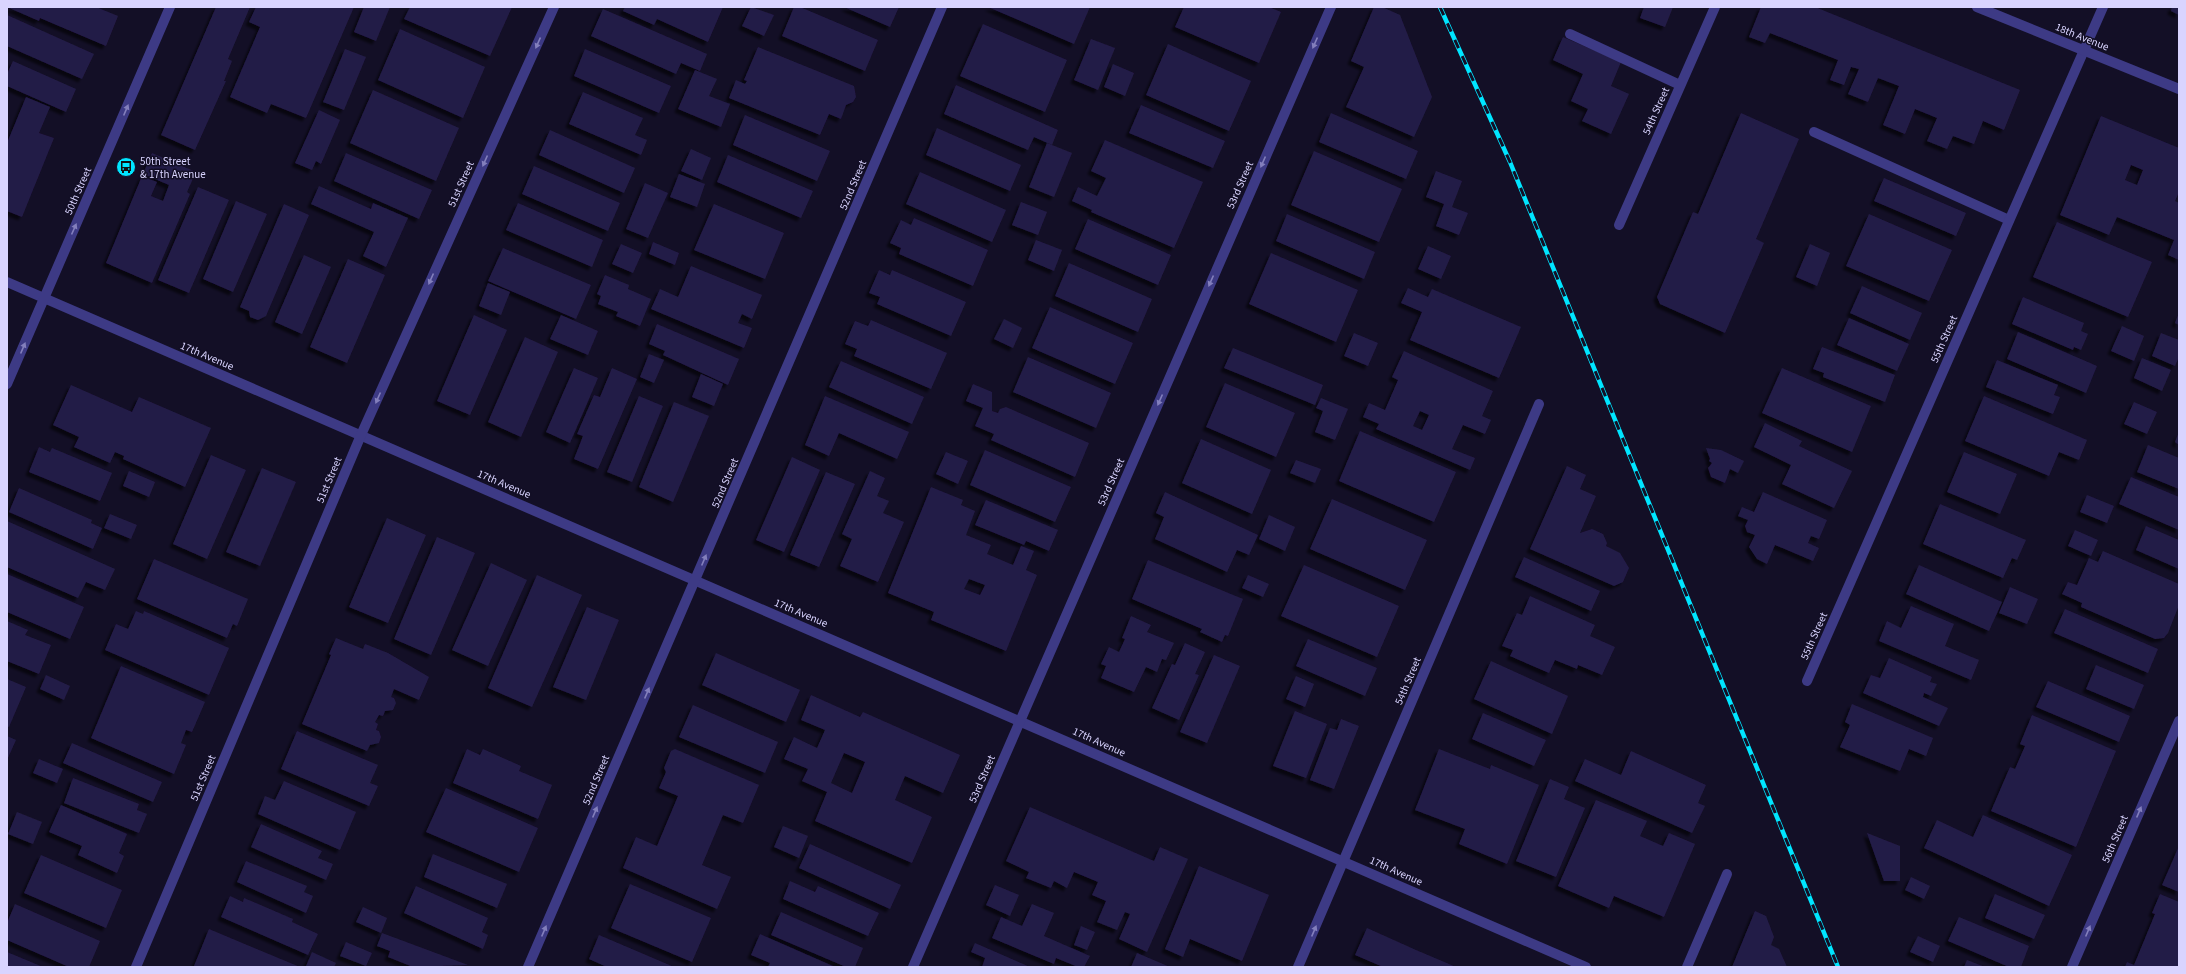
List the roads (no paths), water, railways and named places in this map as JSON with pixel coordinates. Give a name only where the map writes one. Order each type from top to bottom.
[{"type":"street","name":"50th Street","points":[[7,384],[170,7]]},
{"type":"street","name":"51st Street","points":[[136,967],[361,436],[554,7]]},
{"type":"street","name":"52nd Street","points":[[528,967],[696,581],[942,7]]},
{"type":"street","name":"53rd Street","points":[[913,967],[1331,7]]},
{"type":"street","name":"54th Street","points":[[1619,225],[1715,7]]},
{"type":"street","name":"18th Avenue","points":[[1977,7],[2179,89]]},
{"type":"street","name":"55th Street","points":[[1807,681],[2103,7]]},
{"type":"street","points":[[1570,34],[1680,85]]},
{"type":"street","points":[[1814,132],[2010,220]]},
{"type":"street","name":"17th Avenue","points":[[7,282],[1586,967]]},
{"type":"street","name":"54th Street","points":[[1298,967],[1539,404]]},
{"type":"street","name":"56th Street","points":[[2072,967],[2179,721]]},
{"type":"street","points":[[1687,967],[1727,874]]},
{"type":"railway","points":[[1440,7],[1510,162],[1838,967]]},
{"type":"place","name":"50th Street & 17th Avenue","points":[[126,167]]}]
